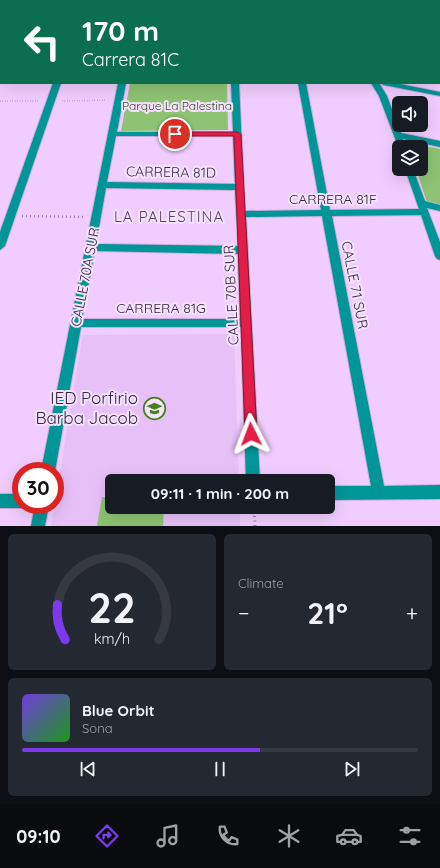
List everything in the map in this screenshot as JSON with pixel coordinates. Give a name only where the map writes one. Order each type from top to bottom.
[{"type":"street","points":[[0,246],[57,84]]},
{"type":"street","name":"CALLE 70A SUR","points":[[50,462],[122,84]]},
{"type":"street","name":"CALLE 70B SUR","points":[[235,84],[253,474]]},
{"type":"street","name":"CALLE 71 SUR","points":[[302,84],[379,493]]},
{"type":"street","points":[[376,84],[383,96],[400,140]]},
{"type":"street","points":[[394,84],[413,86],[440,94]]},
{"type":"street","points":[[112,134],[237,134]]},
{"type":"street","points":[[398,135],[440,144]]},
{"type":"street","points":[[412,176],[440,256]]},
{"type":"street","name":"CARRERA 81D","points":[[102,185],[240,187]]},
{"type":"street","name":"CARRERA 81F","points":[[241,214],[327,213],[440,208]]},
{"type":"street","points":[[90,247],[243,250]]},
{"type":"street","name":"CARRERA 81G","points":[[76,323],[246,323]]},
{"type":"street","points":[[335,493],[440,492]]},
{"type":"street","points":[[0,501],[12,501]]},
{"type":"street","points":[[38,526],[40,514]]},
{"type":"path","points":[[10,216],[96,218]]},
{"type":"path","points":[[254,514],[255,526]]},
{"type":"shaded area","name":"IED Porfirio Barba Jacob","points":[[234,334],[239,474],[105,474],[105,514],[240,514],[240,526],[51,526],[53,514],[64,514],[64,462],[62,462],[83,335]]},
{"type":"green space","name":"Parque La Palestina","points":[[130,84],[227,84],[228,130],[121,131]]},
{"type":"green space","points":[[428,147],[440,149],[440,206],[427,203],[418,176],[428,176]]},
{"type":"green space","points":[[102,497],[105,497],[105,514],[164,514],[163,526],[97,526]]},
{"type":"place","name":"IED Porfirio Barba Jacob","points":[[154,408]]},
{"type":"district","name":"LA PALESTINA","points":[[169,217]]},
{"type":"route","points":[[175,134],[237,134],[251,434]]}]
